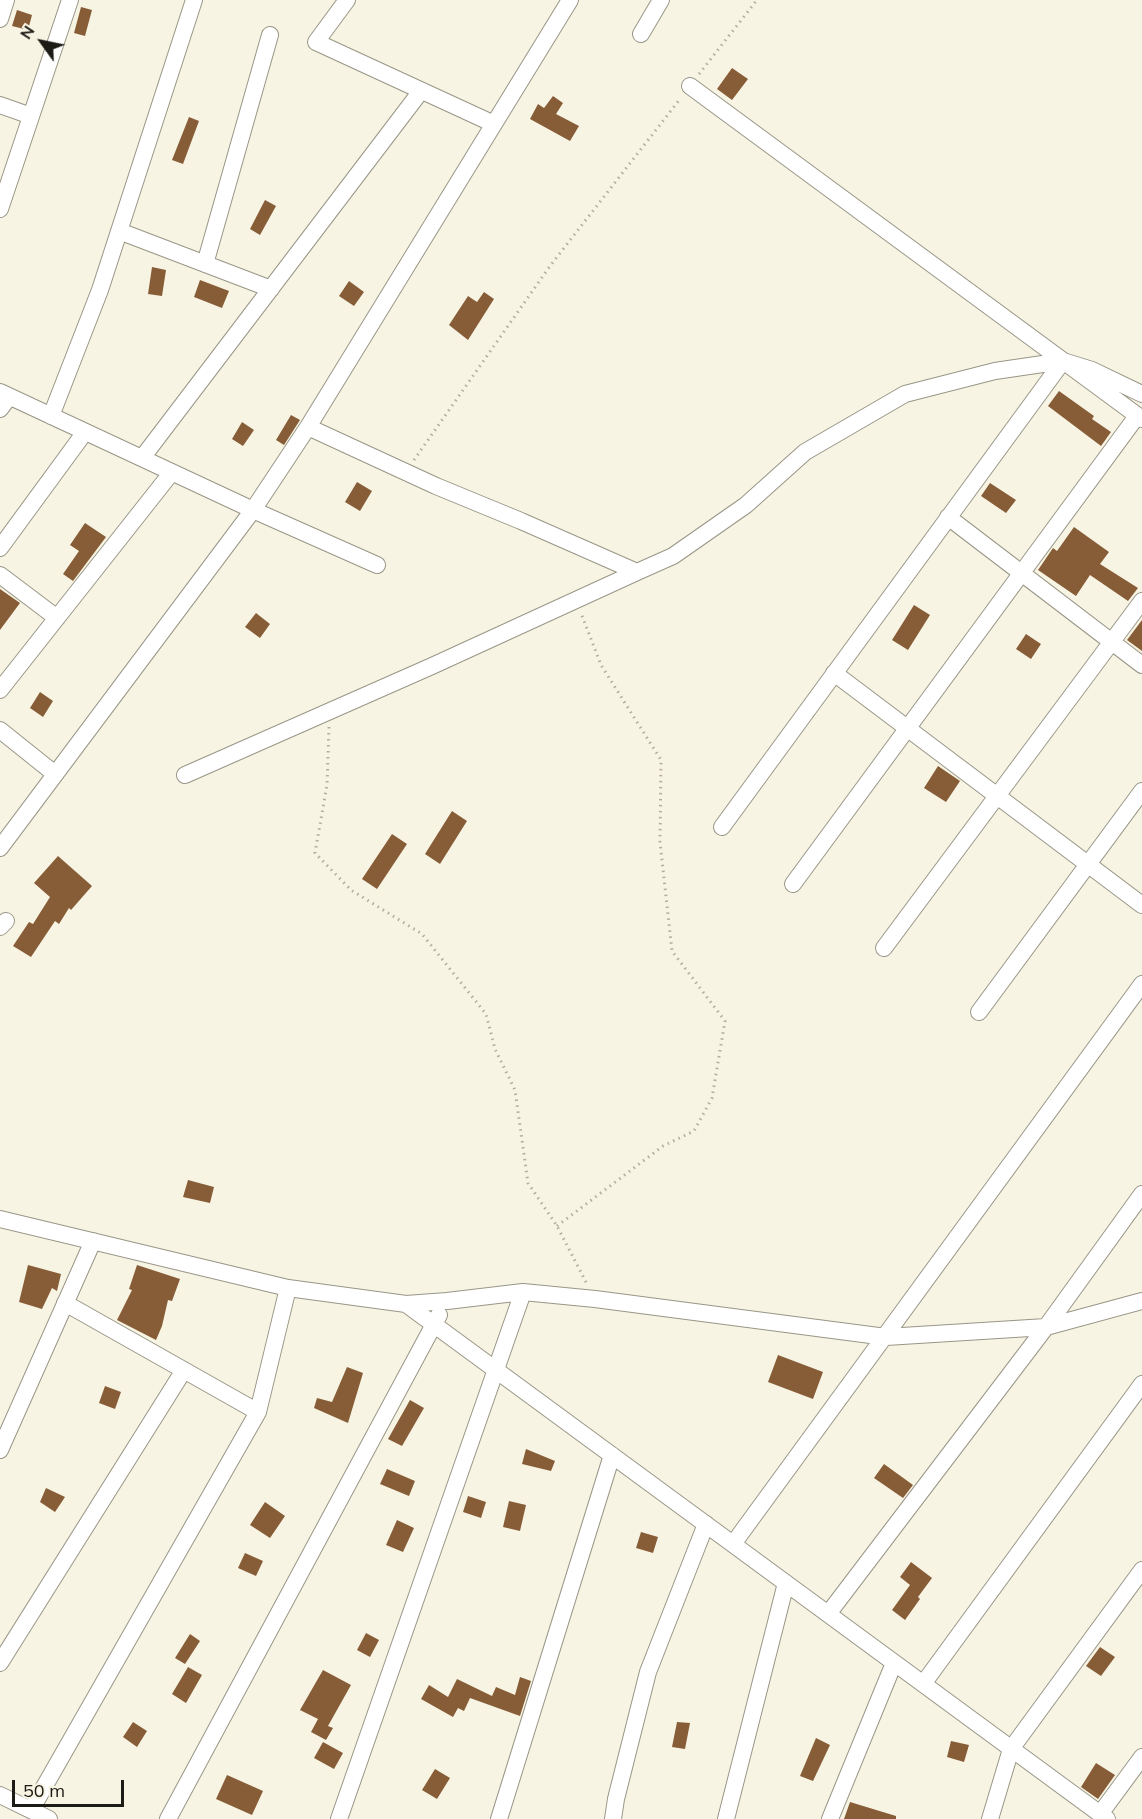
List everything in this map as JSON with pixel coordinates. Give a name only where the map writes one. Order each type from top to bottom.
[{"type":"street","points":[[0,19],[6,0]]},
{"type":"street","points":[[0,210],[70,0]]},
{"type":"street","points":[[51,416],[100,290],[194,0]]},
{"type":"street","points":[[347,0],[316,42],[494,124]]},
{"type":"street","points":[[0,848],[253,510],[308,427],[569,0]]},
{"type":"street","points":[[641,34],[662,0]]},
{"type":"street","points":[[205,264],[270,36]]},
{"type":"street","points":[[690,86],[1140,418],[1022,573],[793,884]]},
{"type":"street","points":[[142,458],[421,91]]},
{"type":"street","points":[[0,105],[31,116]]},
{"type":"street","points":[[119,231],[271,289]]},
{"type":"street","points":[[722,827],[1062,361]]},
{"type":"street","points":[[184,775],[673,556],[746,505],[805,452],[905,394],[995,371],[1062,361],[1092,370],[1142,394]]},
{"type":"street","points":[[3,399],[51,416],[377,565]]},
{"type":"street","points":[[308,427],[637,572]]},
{"type":"street","points":[[0,548],[85,432]]},
{"type":"street","points":[[0,690],[172,472]]},
{"type":"street","points":[[948,517],[1142,665]]},
{"type":"street","points":[[0,575],[57,618]]},
{"type":"street","points":[[884,948],[1142,601]]},
{"type":"street","points":[[834,673],[1142,905]]},
{"type":"street","points":[[0,730],[55,774]]},
{"type":"street","points":[[979,1012],[1142,791]]},
{"type":"street","points":[[733,1544],[1142,984]]},
{"type":"street","points":[[828,1614],[1046,1328],[1142,1194]]},
{"type":"street","points":[[0,1219],[288,1288],[406,1304],[523,1292],[595,1299],[886,1337],[1046,1328],[1142,1301]]},
{"type":"street","points":[[0,1450],[93,1241]]},
{"type":"street","points":[[31,1810],[258,1412],[288,1288]]},
{"type":"street","points":[[339,1819],[523,1292]]},
{"type":"street","points":[[168,1819],[447,1301]]},
{"type":"street","points":[[65,1303],[258,1412]]},
{"type":"street","points":[[406,1304],[1103,1817],[1142,1757]]},
{"type":"street","points":[[0,1663],[184,1370]]},
{"type":"street","points":[[923,1684],[1142,1384]]},
{"type":"street","points":[[499,1819],[612,1455]]},
{"type":"street","points":[[613,1819],[648,1672],[706,1524]]},
{"type":"street","points":[[990,1819],[1011,1749],[1142,1570]]},
{"type":"street","points":[[726,1819],[786,1583]]},
{"type":"street","points":[[831,1819],[894,1663]]},
{"type":"street","points":[[0,1795],[49,1819]]},
{"type":"path","points":[[406,472],[550,266],[757,0]]},
{"type":"path","points":[[557,1226],[663,1146],[694,1131],[712,1098],[724,1021],[672,951],[660,842],[662,760],[601,664],[576,600]]},
{"type":"path","points":[[330,711],[327,785],[315,853],[351,890],[422,934],[486,1014],[495,1049],[515,1090],[528,1183],[557,1226],[595,1299]]},
{"type":"building","points":[[81,7],[92,10],[85,36],[74,33]]},
{"type":"building","points":[[17,10],[32,15],[28,30],[12,26]]},
{"type":"building","points":[[732,68],[748,79],[732,100],[717,89]]},
{"type":"building","points":[[553,96],[563,103],[556,114],[579,126],[570,141],[530,119],[538,104],[544,108]]},
{"type":"building","points":[[189,117],[199,121],[183,164],[172,160]]},
{"type":"building","points":[[265,200],[276,206],[260,235],[250,229]]},
{"type":"building","points":[[152,267],[166,270],[162,296],[148,294]]},
{"type":"building","points":[[200,280],[229,291],[222,308],[194,297]]},
{"type":"building","points":[[349,281],[364,292],[354,306],[339,296]]},
{"type":"building","points":[[484,292],[494,299],[468,340],[449,325],[468,296],[477,302]]},
{"type":"building","points":[[1059,391],[1094,416],[1092,419],[1111,432],[1101,446],[1048,406]]},
{"type":"building","points":[[291,415],[300,420],[284,445],[276,440]]},
{"type":"building","points":[[242,422],[254,430],[243,446],[232,439]]},
{"type":"building","points":[[357,482],[372,491],[360,511],[345,502]]},
{"type":"building","points":[[990,483],[1016,500],[1006,513],[981,496]]},
{"type":"building","points":[[85,523],[106,537],[73,581],[63,574],[79,551],[70,545]]},
{"type":"building","points":[[1074,527],[1109,552],[1100,564],[1138,588],[1128,601],[1090,575],[1076,596],[1038,570],[1053,548],[1057,551]]},
{"type":"building","points":[[0,589],[20,603],[0,630]]},
{"type":"building","points":[[914,605],[930,615],[908,650],[892,640]]},
{"type":"building","points":[[256,613],[270,624],[260,638],[245,627]]},
{"type":"building","points":[[1142,620],[1142,651],[1127,640]]},
{"type":"building","points":[[1026,634],[1041,644],[1031,659],[1016,649]]},
{"type":"building","points":[[40,692],[53,701],[43,717],[30,708]]},
{"type":"building","points":[[938,766],[960,781],[946,802],[924,788]]},
{"type":"building","points":[[452,811],[467,821],[440,864],[425,854]]},
{"type":"building","points":[[392,834],[407,844],[377,889],[362,879]]},
{"type":"building","points":[[58,856],[92,886],[71,910],[69,908],[59,924],[55,921],[31,957],[13,946],[29,922],[33,924],[50,897],[34,883]]},
{"type":"building","points":[[188,1180],[214,1187],[210,1203],[183,1197]]},
{"type":"building","points":[[28,1265],[61,1274],[57,1291],[52,1288],[42,1309],[19,1302]]},
{"type":"building","points":[[137,1265],[180,1279],[172,1301],[168,1300],[156,1340],[117,1320],[132,1290],[129,1289]]},
{"type":"building","points":[[778,1355],[823,1372],[813,1399],[768,1382]]},
{"type":"building","points":[[347,1367],[363,1373],[348,1423],[314,1408],[317,1398],[332,1402]]},
{"type":"building","points":[[105,1386],[121,1392],[115,1409],[99,1403]]},
{"type":"building","points":[[410,1400],[424,1408],[402,1446],[388,1439]]},
{"type":"building","points":[[526,1449],[555,1461],[551,1471],[522,1464]]},
{"type":"building","points":[[884,1464],[913,1485],[903,1498],[874,1478]]},
{"type":"building","points":[[387,1469],[415,1481],[409,1496],[380,1484]]},
{"type":"building","points":[[46,1488],[65,1497],[55,1512],[40,1502]]},
{"type":"building","points":[[468,1496],[486,1502],[481,1518],[463,1512]]},
{"type":"building","points":[[509,1501],[526,1505],[520,1531],[503,1527]]},
{"type":"building","points":[[265,1502],[285,1516],[270,1538],[250,1525]]},
{"type":"building","points":[[397,1520],[414,1528],[403,1552],[386,1545]]},
{"type":"building","points":[[641,1532],[658,1537],[653,1553],[636,1548]]},
{"type":"building","points":[[245,1553],[263,1561],[256,1576],[238,1568]]},
{"type":"building","points":[[911,1562],[932,1578],[905,1620],[892,1610],[910,1585],[900,1577]]},
{"type":"building","points":[[366,1633],[379,1640],[370,1657],[357,1650]]},
{"type":"building","points":[[190,1634],[200,1641],[185,1664],[175,1658]]},
{"type":"building","points":[[1100,1647],[1115,1657],[1101,1676],[1086,1666]]},
{"type":"building","points":[[188,1667],[202,1675],[186,1703],[172,1694]]},
{"type":"building","points":[[323,1670],[351,1685],[328,1726],[333,1728],[326,1740],[311,1732],[318,1719],[300,1710]]},
{"type":"building","points":[[520,1677],[531,1681],[520,1716],[470,1698],[464,1711],[458,1708],[453,1717],[421,1699],[429,1685],[448,1697],[457,1679],[492,1696],[496,1687],[515,1695]]},
{"type":"building","points":[[133,1722],[147,1731],[137,1747],[123,1737]]},
{"type":"building","points":[[677,1722],[690,1723],[685,1749],[672,1747]]},
{"type":"building","points":[[816,1738],[830,1745],[813,1781],[800,1776]]},
{"type":"building","points":[[951,1741],[969,1745],[964,1762],[947,1757]]},
{"type":"building","points":[[323,1742],[343,1753],[334,1769],[314,1758]]},
{"type":"building","points":[[1096,1763],[1115,1775],[1098,1799],[1081,1787]]},
{"type":"building","points":[[435,1769],[450,1778],[437,1799],[422,1790]]},
{"type":"building","points":[[227,1775],[263,1791],[252,1815],[216,1799]]},
{"type":"building","points":[[850,1802],[896,1816],[896,1819],[844,1819]]}]
